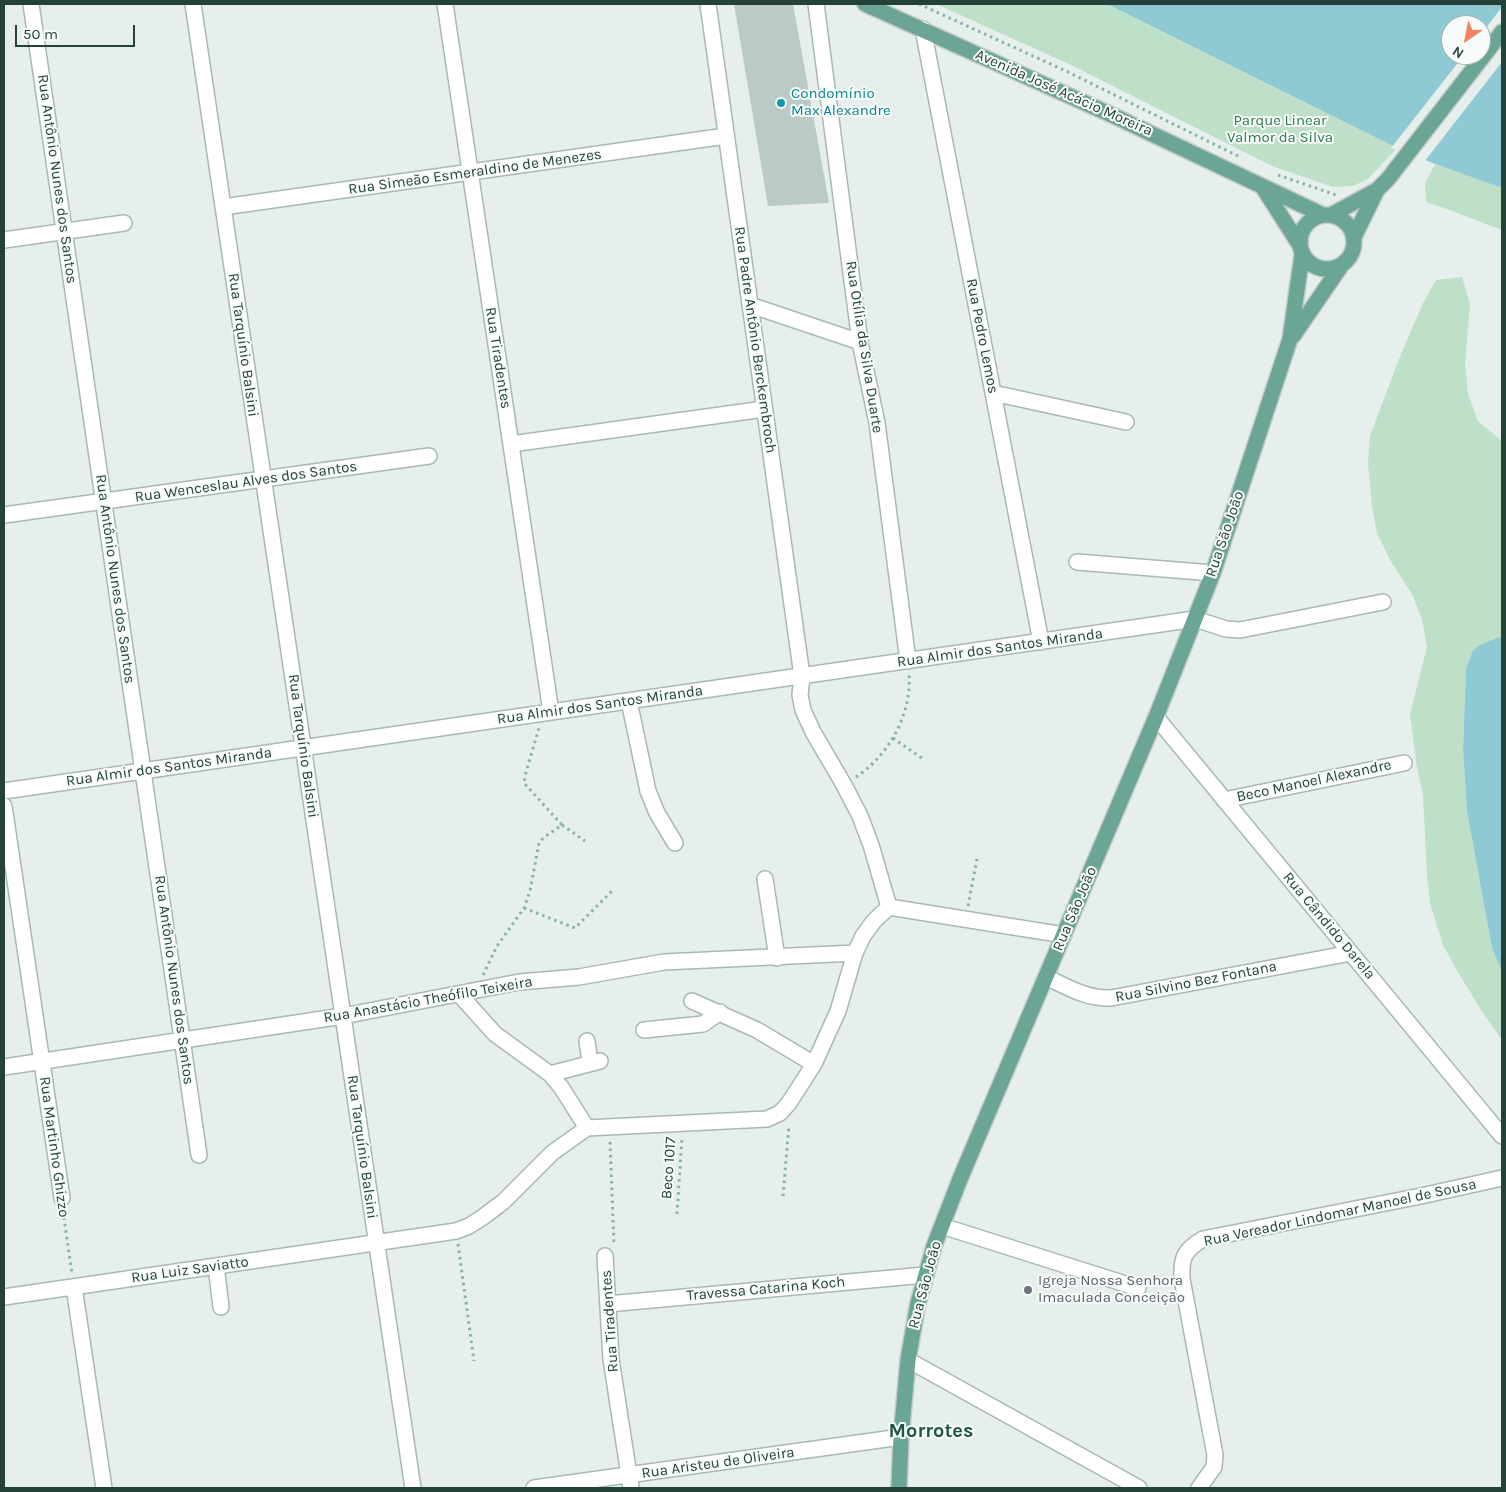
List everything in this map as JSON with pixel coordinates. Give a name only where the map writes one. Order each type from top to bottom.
[{"type":"main road","name":"Avenida José Acácio Moreira","points":[[865,4],[1114,116],[1265,179],[1327,215]]},
{"type":"main road","points":[[1301,249],[1303,228],[1315,217],[1327,215],[1377,190],[1388,179],[1502,32]]},
{"type":"main road","points":[[1265,179],[1308,262],[1324,270],[1333,270],[1348,261],[1355,246],[1354,237],[1346,223],[1327,215]]},
{"type":"main road","points":[[1354,237],[1377,190]]},
{"type":"main road","name":"Rua São João","points":[[899,1488],[901,1437],[908,1360],[925,1275],[942,1226],[1156,717],[1213,573],[1290,339],[1301,249]]},
{"type":"main road","name":"Rua São João","points":[[1290,339],[1341,266]]},
{"type":"street","name":"Rua Antônio Nunes dos Santos","points":[[31,4],[199,1155]]},
{"type":"street","name":"Rua Tarquínio Balsini","points":[[193,4],[412,1488]]},
{"type":"street","name":"Rua Tiradentes","points":[[445,4],[511,444],[547,713]]},
{"type":"street","name":"Rua Padre Antônio Berckembroch","points":[[708,4],[802,676],[800,695],[803,710],[813,732],[844,784],[860,816],[871,845],[889,907]]},
{"type":"street","name":"Rua Otília da Silva Duarte","points":[[816,4],[860,342],[877,423],[908,661]]},
{"type":"street","name":"Rua Pedro Lemos","points":[[923,30],[1041,642]]},
{"type":"street","name":"Rua Simeão Esmeraldino de Menezes","points":[[223,207],[726,136]]},
{"type":"street","points":[[4,240],[124,223]]},
{"type":"street","points":[[750,305],[860,342]]},
{"type":"street","points":[[993,393],[1126,422]]},
{"type":"street","points":[[511,444],[764,409]]},
{"type":"street","name":"Rua Wenceslau Alves dos Santos","points":[[4,515],[429,456]]},
{"type":"street","points":[[1077,562],[1213,573]]},
{"type":"street","points":[[1195,620],[1226,629],[1240,630],[1384,602]]},
{"type":"street","name":"Rua Almir dos Santos Miranda","points":[[4,791],[1195,620]]},
{"type":"street","points":[[629,701],[648,791],[657,813],[675,843]]},
{"type":"street","name":"Rua Cândido Darela","points":[[1156,717],[1502,1136]]},
{"type":"street","name":"Beco Manoel Alexandre","points":[[1224,800],[1404,763]]},
{"type":"street","name":"Rua Martinho Ghizzo","points":[[4,806],[62,1198]]},
{"type":"street","points":[[765,879],[777,958]]},
{"type":"street","points":[[459,994],[495,1034],[550,1074],[561,1087],[587,1128],[767,1119],[780,1113],[789,1103],[814,1064],[838,1011],[855,954],[863,936],[874,921],[889,907],[1064,935]]},
{"type":"street","name":"Rua Silvino Bez Fontana","points":[[1046,978],[1086,996],[1099,999],[1111,998],[1350,952]]},
{"type":"street","name":"Rua Anastácio Theófilo Teixeira","points":[[4,1067],[343,1016],[519,982],[579,977],[664,962],[855,954]]},
{"type":"street","points":[[692,1001],[757,1030],[814,1064]]},
{"type":"street","points":[[644,1030],[704,1024],[720,1012]]},
{"type":"street","points":[[550,1074],[595,1062],[587,1041]]},
{"type":"street","name":"Rua Luiz Saviatto","points":[[4,1297],[456,1231],[468,1226],[496,1207],[552,1152],[587,1128]]},
{"type":"street","name":"Rua Vereador Lindomar Manoel de Sousa","points":[[1198,1488],[1214,1467],[1215,1455],[1182,1279],[1181,1267],[1183,1256],[1191,1246],[1203,1239],[1502,1178]]},
{"type":"street","points":[[942,1226],[1138,1288]]},
{"type":"street","name":"Rua Tiradentes","points":[[605,1256],[611,1359],[630,1482]]},
{"type":"street","points":[[216,1266],[221,1307]]},
{"type":"street","name":"Travessa Catarina Koch","points":[[608,1304],[925,1275]]},
{"type":"street","points":[[74,1287],[104,1488]]},
{"type":"street","points":[[908,1360],[1139,1488]]},
{"type":"street","name":"Rua Aristeu de Oliveira","points":[[534,1488],[630,1482],[901,1437]]},
{"type":"path","points":[[919,4],[1068,72],[1244,159]]},
{"type":"path","points":[[1265,179],[1340,194]]},
{"type":"path","points":[[844,784],[863,772],[881,754],[893,738],[905,711],[908,697],[908,661]]},
{"type":"path","points":[[547,713],[524,776],[524,783],[562,826],[584,841]]},
{"type":"path","points":[[893,738],[923,759]]},
{"type":"path","points":[[477,991],[497,946],[524,908],[530,891],[539,844],[543,838],[562,826]]},
{"type":"path","points":[[965,919],[977,859]]},
{"type":"path","points":[[524,908],[575,928],[614,890]]},
{"type":"path","points":[[780,1113],[789,1122],[783,1196]]},
{"type":"path","name":"Beco 1017","points":[[676,1214],[683,1123]]},
{"type":"path","name":"Rua Tiradentes","points":[[605,1256],[614,1248],[609,1126]]},
{"type":"path","name":"Rua Martinho Ghizzo","points":[[62,1198],[74,1287]]},
{"type":"path","points":[[456,1231],[474,1362]]},
{"type":"green space","name":"Parque Linear Valmor da Silva","points":[[936,4],[1107,4],[1397,148],[1368,179],[1353,186],[1333,187],[1272,166],[1071,65]]},
{"type":"green space","points":[[1435,164],[1502,188],[1502,230],[1426,202],[1425,183]]},
{"type":"green space","points":[[1462,277],[1470,304],[1465,364],[1468,394],[1478,421],[1502,441],[1502,636],[1482,644],[1466,669],[1463,749],[1467,811],[1492,948],[1502,972],[1502,1040],[1481,1010],[1443,945],[1430,903],[1423,795],[1417,768],[1410,714],[1427,647],[1422,619],[1412,594],[1390,560],[1377,533],[1372,507],[1368,464],[1370,436],[1422,305],[1436,280]]},
{"type":"water","points":[[1107,4],[1502,4],[1502,188],[1397,148]]},
{"type":"water","points":[[1502,636],[1502,972],[1492,948],[1467,811],[1463,749],[1466,669],[1473,650]]},
{"type":"pier","points":[[1502,7],[1502,62],[1424,162],[1391,148],[1456,65],[1491,65],[1491,21]]},
{"type":"building","name":"Condomínio Max Alexandre","points":[[734,4],[793,4],[829,203],[768,206]]},
{"type":"place","name":"Condomínio Max Alexandre","points":[[781,103]]},
{"type":"place","name":"Igreja Nossa Senhora Imaculada Conceição","points":[[1028,1290]]},
{"type":"district","name":"Morrotes","points":[[931,1431]]}]
